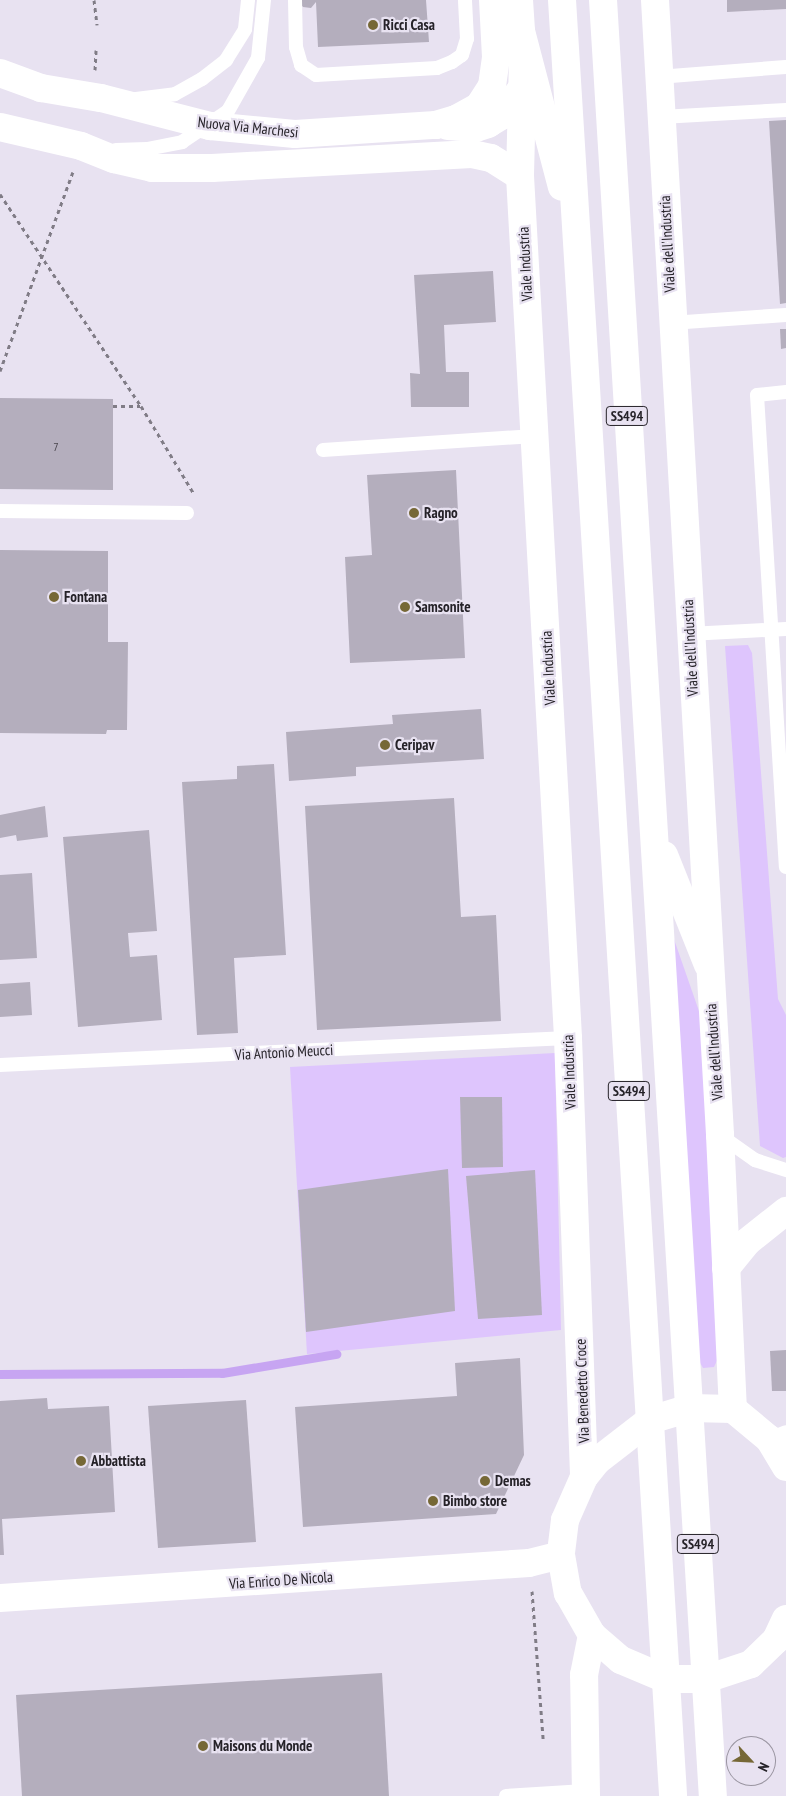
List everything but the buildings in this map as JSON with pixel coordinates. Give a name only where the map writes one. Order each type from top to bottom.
[{"type":"street","name":"Nuova Via Marchesi","points":[[0,73],[58,92],[98,87],[210,126],[295,134],[436,124],[456,119],[479,106],[492,86],[496,57],[493,0]]},
{"type":"street","points":[[520,0],[521,31],[577,247]]},
{"type":"street","name":"SS494","points":[[562,0],[673,1796]]},
{"type":"street","name":"SS494","points":[[603,0],[713,1796]]},
{"type":"street","name":"Viale dell'Industria","points":[[654,0],[708,965],[720,1135],[733,1409]]},
{"type":"street","name":"Viale Industria","points":[[521,31],[520,176],[568,1038],[579,1305]]},
{"type":"street","points":[[436,124],[463,129],[488,124],[501,116],[522,88]]},
{"type":"street","name":"Nuova Via Marchesi","points":[[0,127],[77,159],[114,159],[152,168],[212,168],[472,154],[491,158],[520,176]]},
{"type":"street","points":[[655,832],[708,965]]},
{"type":"street","points":[[726,1268],[746,1242],[786,1211]]},
{"type":"street","name":"Via Benedetto Croce","points":[[579,1305],[584,1477]]},
{"type":"street","points":[[786,1467],[777,1435],[733,1409],[690,1408],[650,1420],[597,1461],[584,1477],[565,1520],[561,1555],[568,1593],[592,1636],[621,1660],[666,1679],[706,1679],[752,1664],[776,1640],[786,1619]]},
{"type":"street","name":"Via Enrico De Nicola","points":[[0,1598],[529,1563],[561,1555]]},
{"type":"street","points":[[585,1793],[584,1676],[592,1636]]},
{"type":"lane","points":[[98,87],[145,99],[175,94],[202,79],[226,60],[245,29],[248,0]]},
{"type":"lane","points":[[77,159],[182,142],[210,126],[228,110],[258,58],[264,0]]},
{"type":"lane","points":[[295,0],[296,47],[301,65],[316,75],[437,68],[452,62],[462,55],[467,39],[465,0]]},
{"type":"lane","points":[[658,77],[786,67]]},
{"type":"lane","points":[[661,117],[786,110]]},
{"type":"lane","points":[[671,323],[786,315]]},
{"type":"lane","points":[[786,392],[757,395],[786,867]]},
{"type":"lane","points":[[324,450],[535,436]]},
{"type":"lane","points":[[0,511],[187,513]]},
{"type":"lane","points":[[689,634],[786,629]]},
{"type":"lane","name":"Via Antonio Meucci","points":[[0,1065],[568,1038]]},
{"type":"lane","points":[[720,1135],[755,1160],[786,1170]]},
{"type":"lane","points":[[506,1796],[585,1793]]},
{"type":"path","points":[[94,0],[97,26]]},
{"type":"path","points":[[96,50],[98,87]]},
{"type":"path","points":[[0,371],[77,159]]},
{"type":"path","points":[[0,194],[2,193],[141,406],[195,496]]},
{"type":"path","points":[[113,406],[141,406]]},
{"type":"path","points":[[529,1563],[543,1739]]},
{"type":"shaded area","points":[[748,645],[752,653],[778,999],[786,1015],[786,1157],[783,1158],[760,1146],[725,646]]},
{"type":"shaded area","points":[[668,922],[700,1014],[720,1354],[714,1367],[703,1368],[696,1356]]},
{"type":"shaded area","points":[[555,1053],[561,1330],[307,1354],[290,1067]]},
{"type":"waterway","points":[[0,1374],[222,1373],[336,1354]]},
{"type":"place","name":"Ricci Casa","points":[[373,25]]},
{"type":"place","name":"Ragno","points":[[414,513]]},
{"type":"place","name":"Fontana","points":[[54,597]]},
{"type":"place","name":"Samsonite","points":[[405,607]]},
{"type":"place","name":"Ceripav","points":[[385,745]]},
{"type":"place","name":"Abbattista","points":[[81,1461]]},
{"type":"place","name":"Demas","points":[[485,1481]]},
{"type":"place","name":"Bimbo store","points":[[433,1501]]},
{"type":"place","name":"Maisons du Monde","points":[[203,1746]]}]
